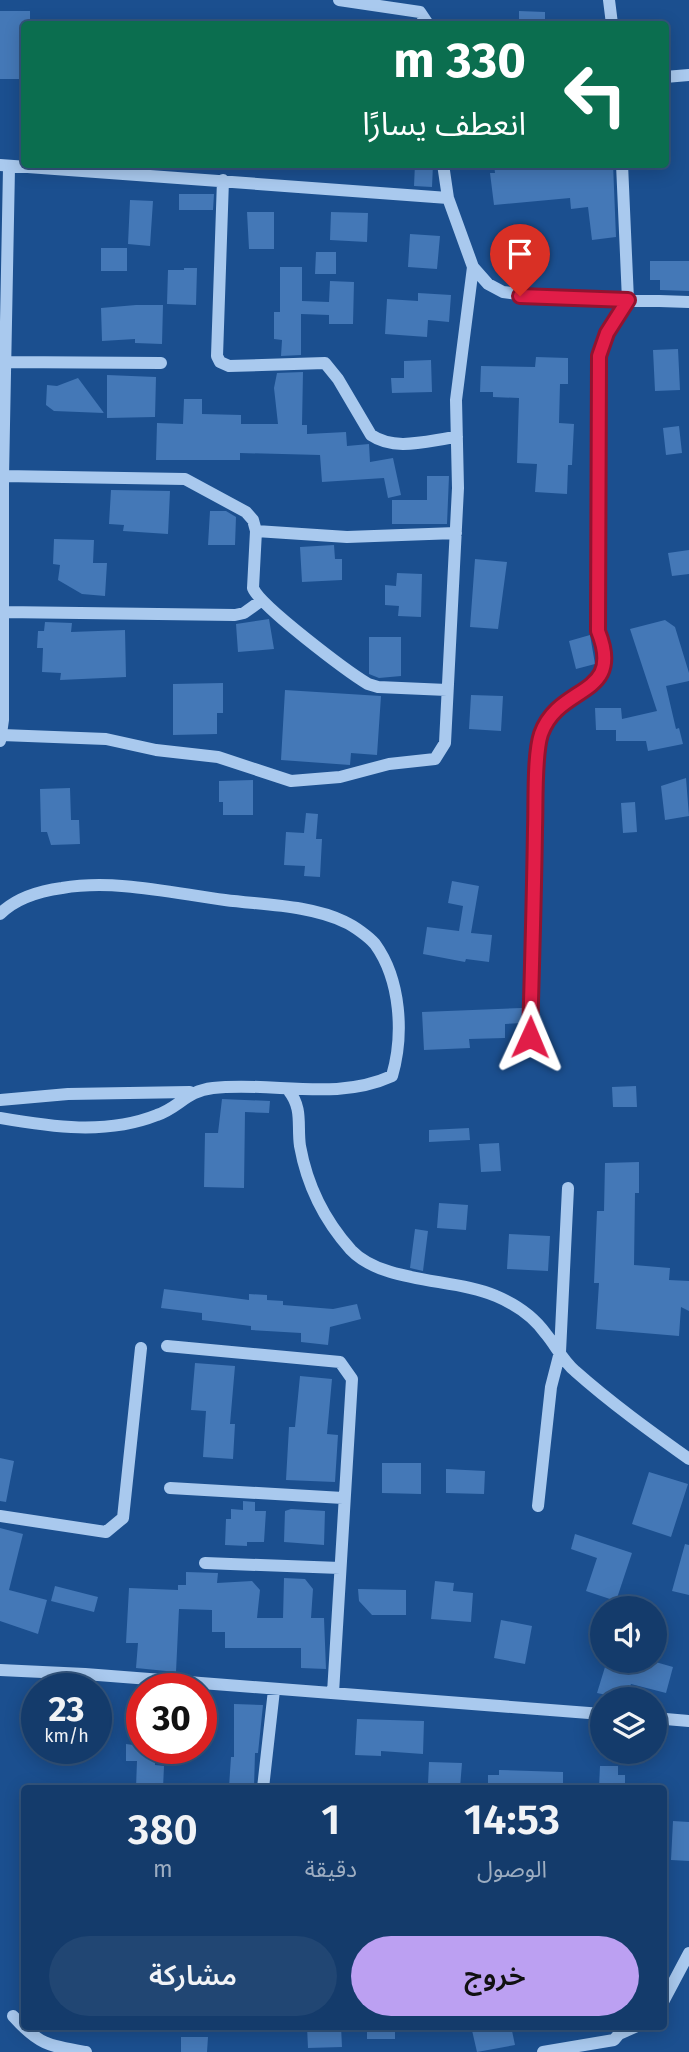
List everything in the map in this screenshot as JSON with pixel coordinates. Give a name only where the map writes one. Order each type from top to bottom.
[{"type":"street","points":[[340,0],[420,12],[426,21]]},
{"type":"street","points":[[609,0],[612,21]]},
{"type":"street","points":[[669,77],[689,75]]},
{"type":"street","points":[[448,198],[223,180],[4,167],[1,738],[106,739],[156,750],[218,757],[291,781],[316,780],[389,764],[435,760],[445,743],[456,533],[456,400],[473,267]]},
{"type":"street","points":[[444,168],[448,198],[473,267],[488,284],[520,296],[689,303]]},
{"type":"street","points":[[530,1037],[536,808],[541,735],[553,711],[601,676],[606,661],[606,651],[598,631],[599,356],[607,333],[628,300],[622,168]]},
{"type":"street","points":[[223,180],[217,356],[220,362],[229,366],[325,363],[338,379],[372,435],[380,441],[391,445],[457,437]]},
{"type":"street","points":[[4,362],[161,363]]},
{"type":"street","points":[[3,476],[185,479],[246,512],[253,520],[256,531],[253,588],[262,600],[368,684],[378,687],[447,690]]},
{"type":"street","points":[[256,531],[347,537],[456,533]]},
{"type":"street","points":[[3,612],[235,615],[244,613],[262,600]]},
{"type":"street","points":[[0,914],[10,904],[23,898],[62,888],[107,885],[299,909],[345,922],[374,943],[396,989],[398,1055],[392,1076],[372,1085],[289,1091],[259,1087],[214,1088],[190,1092],[68,1094],[0,1100]]},
{"type":"street","points":[[289,1091],[299,1107],[300,1145],[312,1189],[327,1218],[353,1252],[371,1264],[417,1279],[497,1296],[527,1314],[574,1370],[689,1459]]},
{"type":"street","points":[[0,1118],[55,1128],[123,1125],[160,1115],[190,1092]]},
{"type":"street","points":[[538,1506],[551,1387],[560,1352],[568,1188]]},
{"type":"street","points":[[167,1346],[340,1362],[352,1378],[333,1693]]},
{"type":"street","points":[[0,1516],[106,1532],[123,1518],[141,1348]]},
{"type":"street","points":[[170,1488],[343,1498]]},
{"type":"street","points":[[205,1563],[340,1568]]},
{"type":"street","points":[[0,1670],[85,1674],[590,1713]]},
{"type":"street","points":[[263,1785],[274,1690]]},
{"type":"street","points":[[667,1719],[689,1721]]},
{"type":"street","points":[[667,1995],[689,1953]]},
{"type":"street","points":[[13,2016],[21,2025]]},
{"type":"street","points":[[26,2030],[34,2039],[50,2046],[86,2052]]},
{"type":"street","points":[[552,2051],[616,2046],[619,2034],[628,2030]]},
{"type":"building","points":[[0,11],[30,11],[30,21],[21,21],[21,79],[0,79]]},
{"type":"building","points":[[519,11],[545,12],[545,21],[519,21]]},
{"type":"building","points":[[415,168],[433,168],[432,187],[414,186]]},
{"type":"building","points":[[494,168],[613,168],[616,237],[592,240],[588,207],[571,209],[570,198],[494,205],[490,173],[495,173]]},
{"type":"building","points":[[179,194],[214,194],[213,210],[179,210]]},
{"type":"building","points":[[130,200],[153,201],[150,246],[128,244]]},
{"type":"building","points":[[247,212],[274,212],[274,249],[249,249]]},
{"type":"building","points":[[331,212],[368,213],[367,242],[330,240]]},
{"type":"building","points":[[410,234],[440,236],[437,269],[408,267]]},
{"type":"building","points":[[101,248],[127,248],[127,271],[101,271]]},
{"type":"building","points":[[316,252],[336,252],[336,274],[315,274]]},
{"type":"building","points":[[650,261],[689,261],[689,291],[660,290],[660,280],[650,280]]},
{"type":"building","points":[[280,267],[302,267],[302,301],[329,302],[330,281],[354,282],[353,324],[329,324],[329,315],[301,314],[301,355],[281,356],[282,340],[274,339],[274,312],[280,312]]},
{"type":"building","points":[[197,268],[196,305],[167,304],[168,270]]},
{"type":"building","points":[[418,293],[451,295],[449,322],[428,320],[427,337],[385,334],[387,299],[418,301]]},
{"type":"building","points":[[163,305],[162,344],[135,343],[135,339],[102,341],[101,308]]},
{"type":"building","points":[[678,349],[680,390],[655,391],[653,350]]},
{"type":"building","points":[[536,357],[568,358],[568,384],[560,384],[559,423],[574,424],[567,494],[535,492],[537,464],[517,463],[519,398],[493,397],[493,392],[480,392],[481,366],[535,367]]},
{"type":"building","points":[[431,360],[432,392],[392,393],[391,378],[404,378],[404,361]]},
{"type":"building","points":[[303,372],[302,425],[307,425],[307,434],[346,432],[347,446],[369,444],[370,462],[393,458],[401,495],[388,498],[384,478],[322,482],[320,455],[240,453],[240,460],[156,460],[157,423],[183,424],[184,399],[202,399],[202,414],[241,415],[241,424],[278,424],[274,388],[277,373]]},
{"type":"building","points":[[107,375],[156,377],[155,417],[107,418]]},
{"type":"building","points":[[78,378],[104,413],[54,411],[46,405],[47,385],[57,386]]},
{"type":"building","points":[[679,426],[682,453],[666,455],[663,428]]},
{"type":"building","points":[[427,476],[449,476],[447,524],[392,524],[392,500],[427,500]]},
{"type":"building","points":[[111,490],[170,491],[168,534],[123,531],[124,525],[109,524]]},
{"type":"building","points":[[210,511],[226,511],[236,517],[235,545],[208,545]]},
{"type":"building","points":[[54,539],[94,540],[93,563],[107,563],[105,596],[82,594],[58,580],[60,565],[53,564]]},
{"type":"building","points":[[334,545],[335,559],[342,559],[342,580],[302,582],[300,547]]},
{"type":"building","points":[[689,550],[689,574],[672,576],[668,553]]},
{"type":"building","points":[[475,559],[507,562],[498,629],[470,627]]},
{"type":"building","points":[[397,573],[422,574],[421,617],[398,616],[399,606],[385,605],[385,585],[396,586]]},
{"type":"building","points":[[269,619],[274,649],[238,652],[236,624]]},
{"type":"building","points":[[665,620],[675,627],[689,673],[689,681],[666,686],[676,729],[679,728],[683,744],[648,751],[646,741],[616,741],[616,730],[596,730],[595,708],[621,708],[622,719],[657,711],[630,629]]},
{"type":"building","points":[[45,622],[72,623],[71,632],[125,630],[126,677],[60,680],[61,673],[42,672],[43,648],[37,648],[38,631],[44,631]]},
{"type":"building","points":[[590,635],[595,664],[576,669],[569,641]]},
{"type":"building","points":[[369,637],[401,637],[401,676],[379,678],[369,674]]},
{"type":"building","points":[[223,683],[223,713],[217,713],[217,734],[173,735],[173,684]]},
{"type":"building","points":[[285,690],[381,696],[377,755],[351,753],[350,765],[281,760]]},
{"type":"building","points":[[471,695],[503,696],[501,731],[469,729]]},
{"type":"building","points":[[686,778],[689,816],[665,820],[661,786]]},
{"type":"building","points":[[253,780],[253,815],[223,815],[223,802],[219,802],[219,781]]},
{"type":"building","points":[[70,788],[71,820],[79,820],[80,844],[51,845],[47,832],[41,832],[40,789]]},
{"type":"building","points":[[635,802],[637,832],[623,833],[621,803]]},
{"type":"building","points":[[306,813],[318,814],[316,839],[322,839],[320,877],[304,876],[305,866],[284,865],[286,832],[304,833]]},
{"type":"building","points":[[452,881],[479,886],[471,933],[492,935],[489,962],[466,959],[465,962],[423,954],[427,927],[459,931],[463,906],[448,903]]},
{"type":"building","points":[[522,1008],[522,1023],[505,1024],[505,1038],[469,1039],[470,1048],[424,1050],[422,1012]]},
{"type":"building","points":[[636,1086],[637,1107],[613,1107],[612,1087]]},
{"type":"building","points":[[222,1099],[270,1101],[269,1113],[245,1112],[244,1188],[204,1187],[205,1133],[218,1133]]},
{"type":"building","points":[[469,1128],[470,1140],[429,1142],[429,1130]]},
{"type":"building","points":[[499,1143],[501,1171],[481,1172],[479,1144]]},
{"type":"building","points":[[639,1162],[639,1193],[635,1193],[634,1265],[670,1268],[669,1280],[689,1281],[689,1311],[681,1307],[679,1336],[596,1329],[599,1283],[594,1283],[597,1211],[604,1211],[605,1163]]},
{"type":"building","points":[[439,1203],[468,1205],[466,1230],[437,1228]]},
{"type":"building","points":[[415,1229],[428,1231],[423,1271],[410,1268]]},
{"type":"building","points":[[509,1234],[550,1236],[548,1271],[507,1269]]},
{"type":"building","points":[[164,1289],[249,1300],[249,1294],[267,1295],[267,1300],[283,1301],[283,1305],[333,1309],[357,1304],[361,1319],[330,1327],[328,1345],[301,1342],[301,1333],[251,1330],[251,1326],[202,1320],[202,1313],[161,1308]]},
{"type":"building","points":[[195,1363],[235,1366],[230,1424],[235,1424],[233,1459],[203,1457],[206,1411],[191,1410]]},
{"type":"building","points":[[300,1376],[332,1379],[327,1434],[338,1435],[335,1482],[286,1480],[289,1427],[295,1427]]},
{"type":"building","points":[[0,1458],[14,1461],[6,1502],[0,1501]]},
{"type":"building","points":[[382,1463],[421,1463],[421,1494],[382,1493]]},
{"type":"building","points":[[446,1469],[485,1471],[484,1494],[446,1493]]},
{"type":"building","points":[[649,1472],[688,1484],[671,1537],[632,1524]]},
{"type":"building","points":[[243,1501],[255,1502],[255,1511],[266,1511],[264,1542],[247,1542],[247,1546],[225,1545],[226,1519],[231,1519],[231,1509],[243,1510]]},
{"type":"building","points":[[285,1511],[325,1511],[324,1545],[284,1542]]},
{"type":"building","points":[[0,1528],[23,1534],[9,1590],[47,1600],[38,1634],[0,1621]]},
{"type":"building","points":[[575,1534],[632,1553],[618,1596],[601,1596],[586,1591],[597,1558],[571,1549]]},
{"type":"building","points":[[685,1544],[689,1545],[689,1595],[672,1591]]},
{"type":"building","points":[[186,1572],[218,1573],[217,1583],[252,1581],[260,1590],[257,1618],[283,1618],[284,1578],[305,1579],[313,1589],[311,1618],[324,1618],[326,1669],[301,1668],[301,1648],[225,1648],[225,1632],[212,1632],[212,1610],[179,1609],[176,1672],[136,1668],[138,1643],[126,1643],[129,1588],[178,1590],[178,1585],[186,1585]]},
{"type":"building","points":[[435,1581],[454,1583],[453,1591],[473,1593],[471,1622],[431,1619]]},
{"type":"building","points":[[55,1586],[98,1597],[94,1612],[51,1601]]},
{"type":"building","points":[[358,1589],[406,1590],[406,1615],[372,1615],[359,1601]]},
{"type":"building","points":[[501,1620],[532,1626],[525,1664],[494,1658]]},
{"type":"building","points":[[667,1665],[673,1667],[667,1689],[667,1687],[631,1684],[630,1687],[599,1687],[603,1673],[667,1673]]},
{"type":"building","points":[[234,1704],[263,1705],[258,1753],[255,1753],[254,1785],[229,1785],[231,1757],[234,1757]]},
{"type":"building","points":[[357,1719],[424,1721],[423,1754],[381,1751],[381,1756],[355,1755]]},
{"type":"building","points":[[429,1762],[462,1763],[460,1785],[428,1784]]},
{"type":"building","points":[[137,1764],[164,1766],[163,1785],[136,1785]]},
{"type":"building","points":[[600,1766],[618,1766],[618,1775],[625,1775],[625,1785],[599,1785]]},
{"type":"building","points":[[499,1770],[563,1772],[563,1785],[488,1785],[488,1775],[499,1775]]},
{"type":"building","points":[[673,1821],[689,1822],[689,1861],[671,1860]]},
{"type":"building","points":[[307,2030],[341,2030],[342,2047],[308,2048]]},
{"type":"building","points":[[367,2030],[395,2030],[395,2039],[367,2039]]},
{"type":"building","points":[[472,2030],[512,2030],[515,2045],[477,2052]]},
{"type":"building","points":[[181,2037],[208,2037],[207,2052],[181,2052]]},
{"type":"route","points":[[520,296],[628,300],[607,333],[599,356],[598,631],[606,651],[606,661],[601,676],[553,711],[541,735],[536,808],[530,1037]]}]
